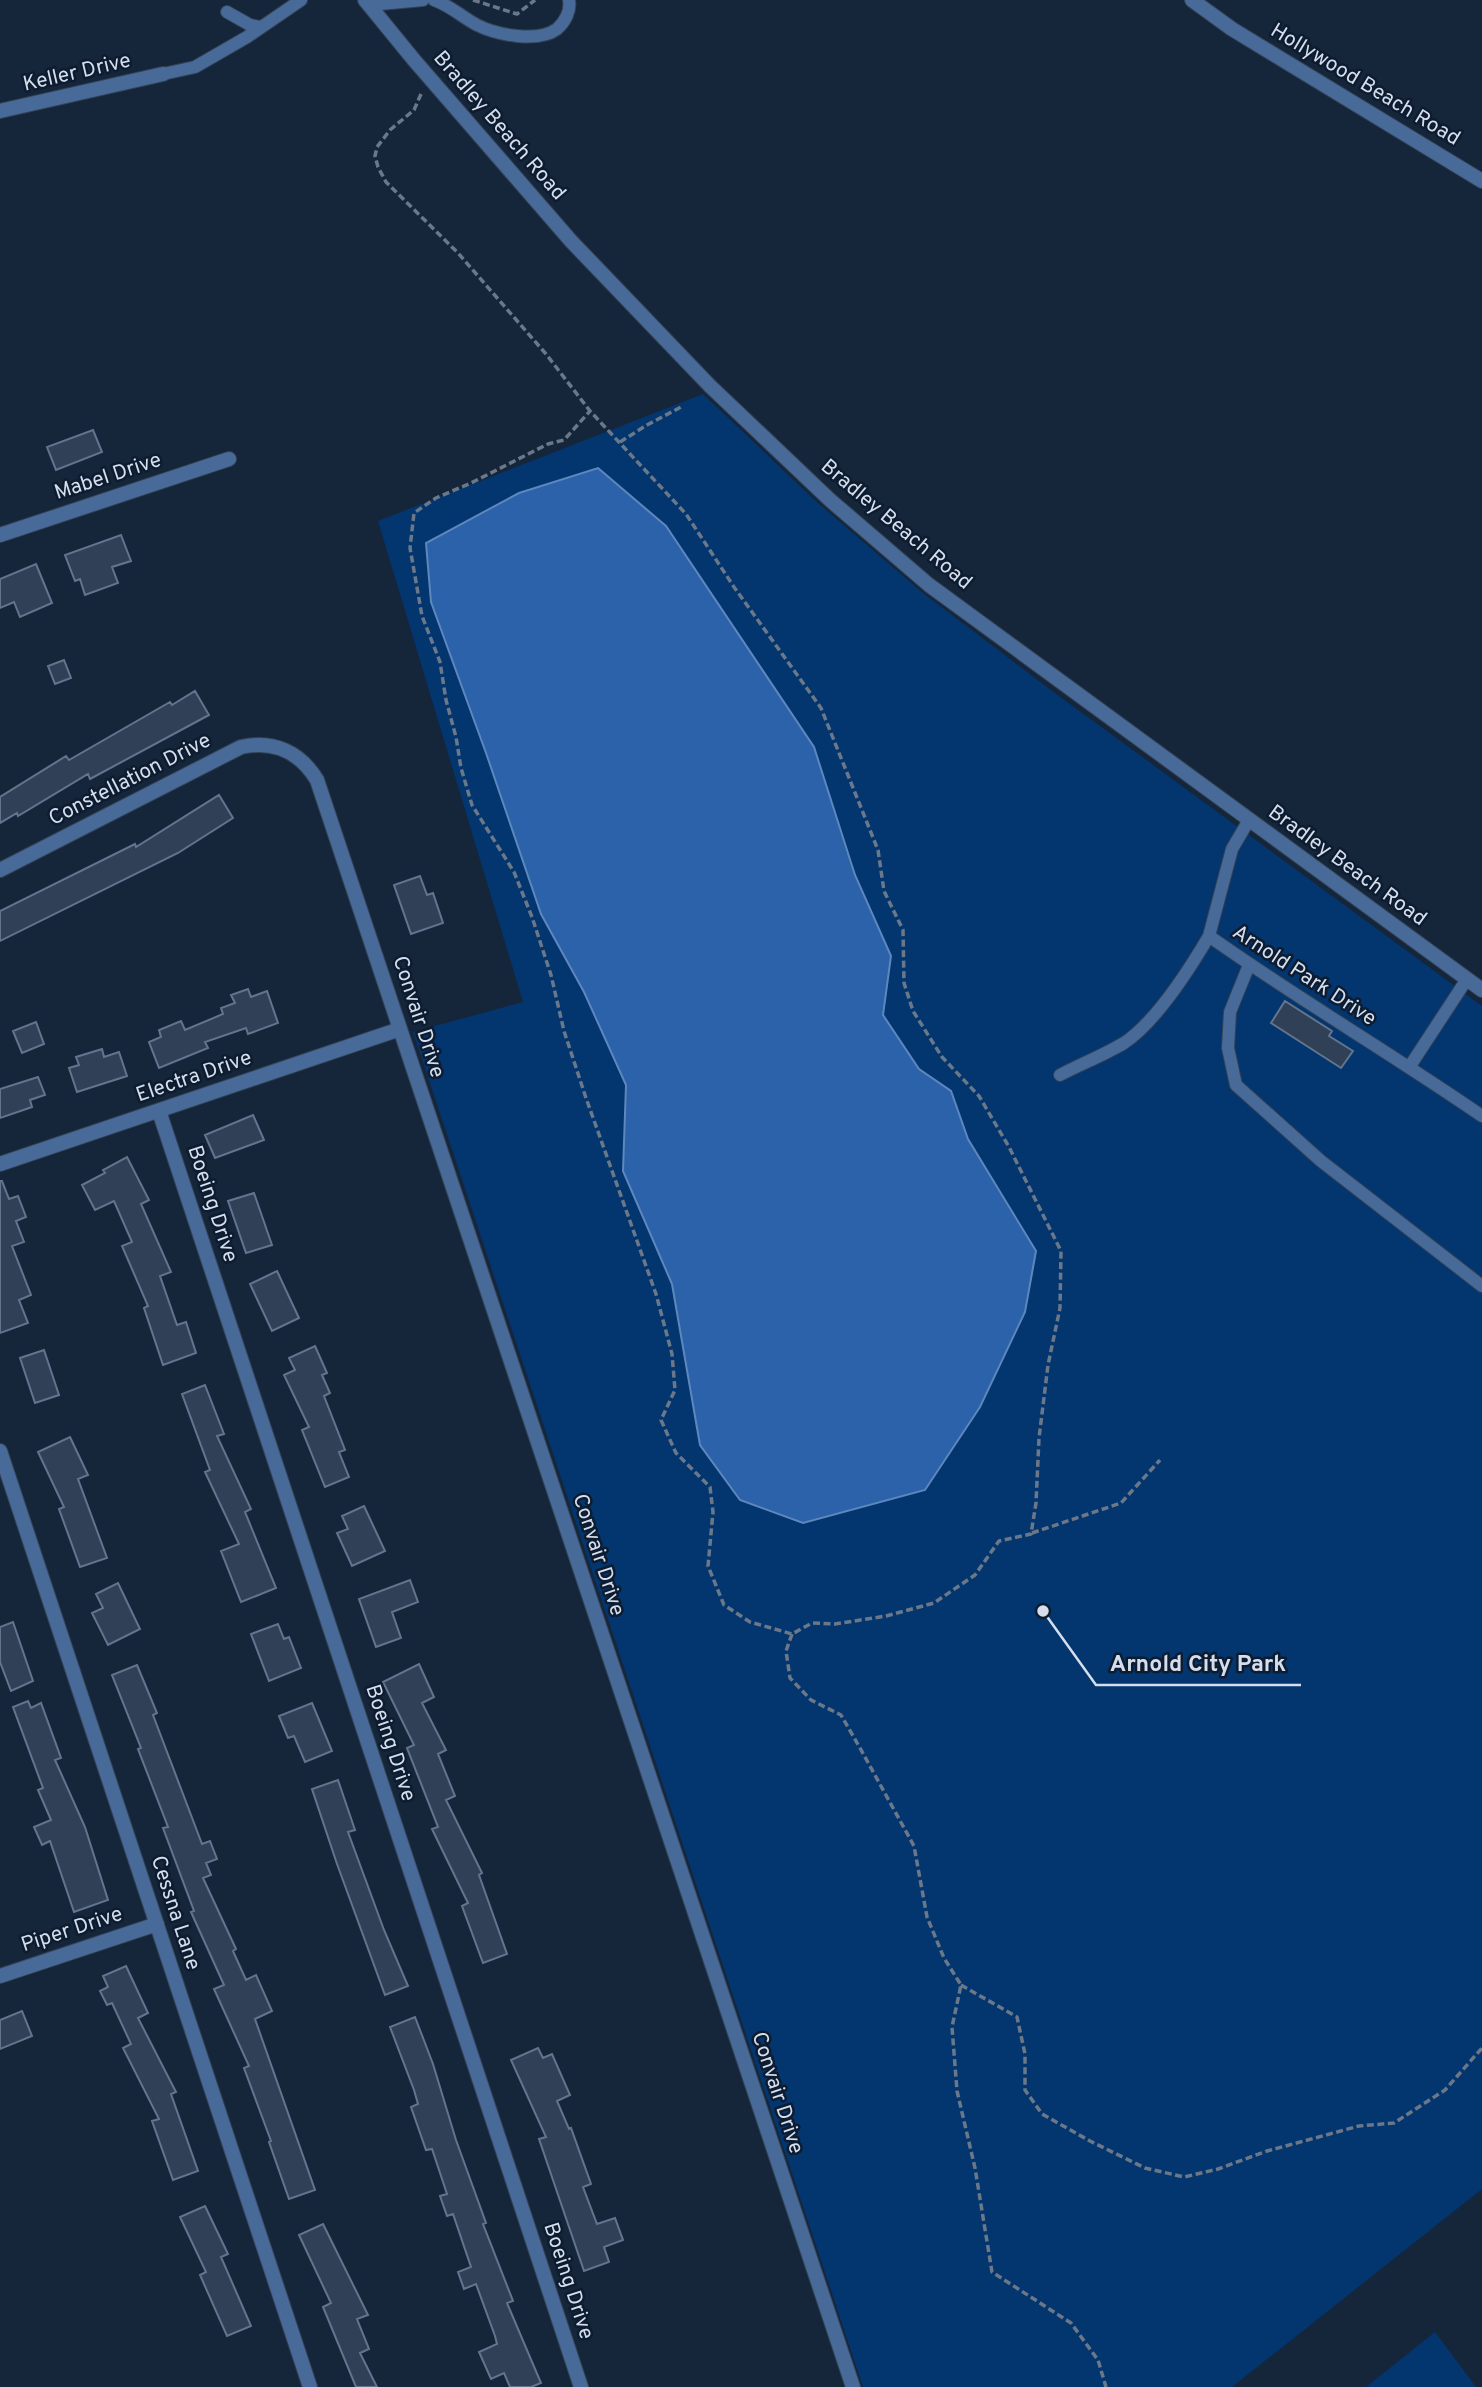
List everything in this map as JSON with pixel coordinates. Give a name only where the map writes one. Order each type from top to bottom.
[{"type":"street","name":"Hollywood Beach Road","points":[[1192,0],[1232,29],[1482,181]]},
{"type":"street","name":"Bradley Beach Road","points":[[367,3],[571,241],[710,386],[830,500],[929,585],[1482,990]]},
{"type":"street","name":"Keller Drive","points":[[0,111],[163,74]]},
{"type":"street","name":"Mabel Drive","points":[[0,535],[229,459]]},
{"type":"street","name":"Constellation Drive","points":[[0,870],[241,747],[262,744],[284,749]]},
{"type":"street","name":"Convair Drive","points":[[284,749],[303,761],[317,780],[853,2387]]},
{"type":"street","name":"Electra Drive","points":[[0,1164],[400,1029]]},
{"type":"street","name":"Boeing Drive","points":[[159,1111],[581,2387]]},
{"type":"street","name":"Cessna Lane","points":[[0,1451],[310,2387]]},
{"type":"street","name":"Piper Drive","points":[[0,1976],[157,1924]]},
{"type":"lane","points":[[163,74],[195,67],[301,0]]},
{"type":"lane","points":[[367,3],[424,0]]},
{"type":"lane","points":[[434,0],[449,5],[478,26],[532,38],[550,34],[563,24],[570,5],[569,0]]},
{"type":"lane","points":[[227,12],[250,25],[261,27]]},
{"type":"lane","name":"Arnold Park Drive","points":[[1249,820],[1232,849],[1209,936],[1249,965],[1410,1066],[1482,1116]]},
{"type":"lane","points":[[1060,1075],[1125,1042],[1141,1028],[1184,979],[1209,936]]},
{"type":"lane","points":[[1249,965],[1230,1012],[1228,1048],[1236,1085],[1321,1161],[1482,1286]]},
{"type":"lane","points":[[1410,1066],[1467,979]]},
{"type":"path","points":[[473,0],[517,14],[535,0]]},
{"type":"path","points":[[430,78],[414,110],[381,139],[375,156],[377,167],[391,187],[449,244],[546,354],[590,411],[686,514],[734,587],[821,708],[878,850],[884,891],[903,930],[904,983],[913,1011],[942,1057],[979,1096],[1009,1147],[1061,1251],[1060,1308],[1048,1365],[1031,1534]]},
{"type":"path","points":[[620,442],[681,407]]},
{"type":"path","points":[[590,411],[564,440],[548,444],[436,498],[414,513],[410,548],[422,616],[440,662],[446,701],[472,805],[514,872],[532,917],[586,1098],[656,1294],[672,1354],[675,1390],[661,1420],[676,1453],[710,1487],[713,1511],[708,1566],[724,1605],[750,1622],[792,1634]]},
{"type":"path","points":[[1160,1460],[1121,1503],[1031,1534],[999,1541],[975,1575],[934,1603],[887,1616],[835,1624],[813,1623],[792,1634],[786,1651],[790,1678],[811,1700],[841,1715],[860,1748],[914,1846],[928,1917],[944,1958],[961,1985],[1017,2017],[1025,2054],[1025,2090],[1042,2115],[1145,2168],[1184,2177],[1359,2126],[1394,2123],[1445,2090],[1482,2048]]},
{"type":"path","points":[[961,1985],[952,2027],[957,2091],[975,2168],[992,2272],[1071,2323],[1098,2360],[1106,2387]]},
{"type":"shaded area","points":[[703,394],[818,503],[923,593],[1482,1006],[1482,2189],[1232,2387],[863,2387],[413,1032],[523,1002],[378,521]]},
{"type":"shaded area","points":[[598,468],[666,526],[814,747],[855,875],[891,956],[883,1015],[919,1069],[951,1091],[968,1139],[1036,1251],[1025,1312],[980,1407],[925,1490],[803,1523],[740,1500],[700,1445],[672,1284],[623,1171],[626,1085],[584,992],[541,914],[431,602],[426,543],[519,493]]},
{"type":"shaded area","points":[[1435,2332],[1476,2387],[1366,2387]]},
{"type":"building","points":[[93,430],[102,452],[56,470],[47,447]]},
{"type":"building","points":[[121,535],[131,561],[112,567],[118,583],[85,595],[80,579],[75,581],[65,555]]},
{"type":"building","points":[[36,564],[52,603],[20,617],[14,602],[0,608],[0,579]]},
{"type":"building","points":[[64,660],[71,678],[55,684],[48,666]]},
{"type":"building","points":[[195,691],[209,715],[90,779],[88,774],[18,816],[17,813],[0,823],[0,797],[66,756],[69,760],[170,702],[172,705]]},
{"type":"building","points":[[219,795],[233,818],[178,853],[0,941],[0,911],[135,844],[136,847]]},
{"type":"building","points":[[420,876],[427,895],[433,893],[443,923],[411,934],[394,885]]},
{"type":"building","points":[[248,989],[251,997],[267,991],[278,1023],[248,1034],[246,1028],[205,1042],[208,1048],[159,1068],[149,1042],[161,1037],[159,1030],[181,1021],[185,1030],[223,1014],[221,1008],[235,1003],[231,995]]},
{"type":"building","points":[[1285,1001],[1332,1031],[1329,1036],[1353,1051],[1341,1068],[1271,1023]]},
{"type":"building","points":[[36,1022],[44,1044],[22,1053],[13,1031]]},
{"type":"building","points":[[102,1049],[104,1057],[119,1052],[127,1076],[77,1092],[69,1068],[79,1065],[76,1057]]},
{"type":"building","points":[[38,1077],[45,1095],[30,1100],[32,1107],[0,1118],[0,1089]]},
{"type":"building","points":[[253,1115],[264,1140],[215,1158],[205,1135]]},
{"type":"building","points":[[127,1157],[149,1200],[141,1204],[171,1272],[160,1276],[177,1325],[186,1322],[196,1353],[163,1365],[144,1308],[148,1306],[122,1246],[132,1242],[114,1201],[95,1210],[82,1185]]},
{"type":"building","points":[[0,1181],[9,1199],[18,1196],[26,1217],[16,1221],[24,1242],[12,1246],[31,1295],[19,1300],[28,1323],[0,1333]]},
{"type":"building","points":[[254,1193],[272,1245],[246,1253],[228,1201]]},
{"type":"building","points":[[277,1271],[299,1318],[272,1331],[250,1284]]},
{"type":"building","points":[[315,1346],[327,1373],[322,1375],[330,1393],[324,1396],[345,1450],[339,1452],[349,1477],[325,1487],[302,1430],[309,1427],[284,1375],[295,1370],[289,1358]]},
{"type":"building","points":[[44,1350],[59,1395],[35,1403],[20,1358]]},
{"type":"building","points":[[205,1385],[224,1434],[217,1436],[251,1509],[245,1512],[276,1588],[241,1602],[221,1551],[239,1544],[205,1472],[210,1470],[182,1394]]},
{"type":"building","points":[[70,1437],[88,1475],[78,1479],[107,1558],[80,1567],[59,1509],[64,1507],[38,1452]]},
{"type":"building","points":[[364,1506],[385,1551],[352,1566],[337,1533],[348,1529],[342,1516]]},
{"type":"building","points":[[410,1580],[418,1602],[392,1612],[401,1638],[376,1647],[359,1599]]},
{"type":"building","points":[[118,1583],[140,1629],[108,1645],[92,1613],[103,1608],[96,1594]]},
{"type":"building","points":[[13,1622],[33,1681],[11,1691],[0,1662],[0,1627]]},
{"type":"building","points":[[278,1624],[284,1639],[289,1637],[301,1668],[269,1681],[251,1634]]},
{"type":"building","points":[[419,1664],[434,1697],[422,1703],[446,1750],[438,1754],[455,1796],[446,1800],[482,1873],[479,1875],[507,1954],[483,1963],[462,1906],[468,1903],[432,1829],[438,1827],[407,1748],[414,1745],[383,1682]]},
{"type":"building","points":[[137,1665],[157,1713],[153,1715],[202,1844],[210,1841],[217,1859],[206,1863],[211,1875],[203,1878],[236,1949],[233,1951],[246,1980],[256,1975],[272,2011],[255,2019],[315,2190],[289,2199],[244,2068],[249,2066],[214,1989],[224,1985],[191,1912],[194,1911],[163,1828],[168,1827],[112,1675]]},
{"type":"building","points":[[28,1701],[31,1708],[41,1703],[61,1758],[55,1760],[85,1827],[108,1900],[74,1912],[50,1841],[42,1845],[34,1827],[51,1820],[38,1790],[43,1788],[13,1707]]},
{"type":"building","points":[[312,1703],[332,1751],[305,1762],[294,1736],[288,1738],[279,1716]]},
{"type":"building","points":[[338,1780],[355,1830],[348,1832],[408,1986],[385,1995],[312,1789]]},
{"type":"building","points":[[126,1966],[148,2013],[138,2018],[176,2092],[171,2094],[198,2171],[173,2180],[152,2121],[159,2119],[123,2048],[131,2044],[112,2003],[107,2005],[100,1991],[108,1987],[103,1976]]},
{"type":"building","points":[[22,2011],[32,2036],[0,2049],[0,2020]]},
{"type":"building","points":[[415,2017],[486,2223],[483,2224],[513,2301],[507,2303],[541,2383],[531,2387],[510,2387],[504,2373],[491,2379],[479,2352],[497,2344],[495,2336],[476,2284],[464,2289],[458,2272],[471,2267],[453,2214],[447,2216],[440,2196],[447,2194],[432,2149],[426,2150],[411,2107],[418,2104],[390,2027]]},
{"type":"building","points":[[538,2048],[543,2058],[552,2054],[570,2095],[557,2101],[569,2129],[571,2128],[591,2184],[583,2187],[597,2224],[615,2218],[623,2240],[604,2247],[609,2262],[584,2271],[539,2139],[546,2137],[511,2060]]},
{"type":"building","points":[[205,2206],[228,2254],[221,2257],[251,2326],[227,2336],[200,2275],[206,2272],[180,2217]]},
{"type":"building","points":[[323,2224],[368,2315],[357,2319],[369,2349],[360,2353],[377,2387],[356,2387],[323,2307],[331,2303],[299,2235]]},
{"type":"place","name":"Arnold City Park","points":[[1043,1611]]}]
